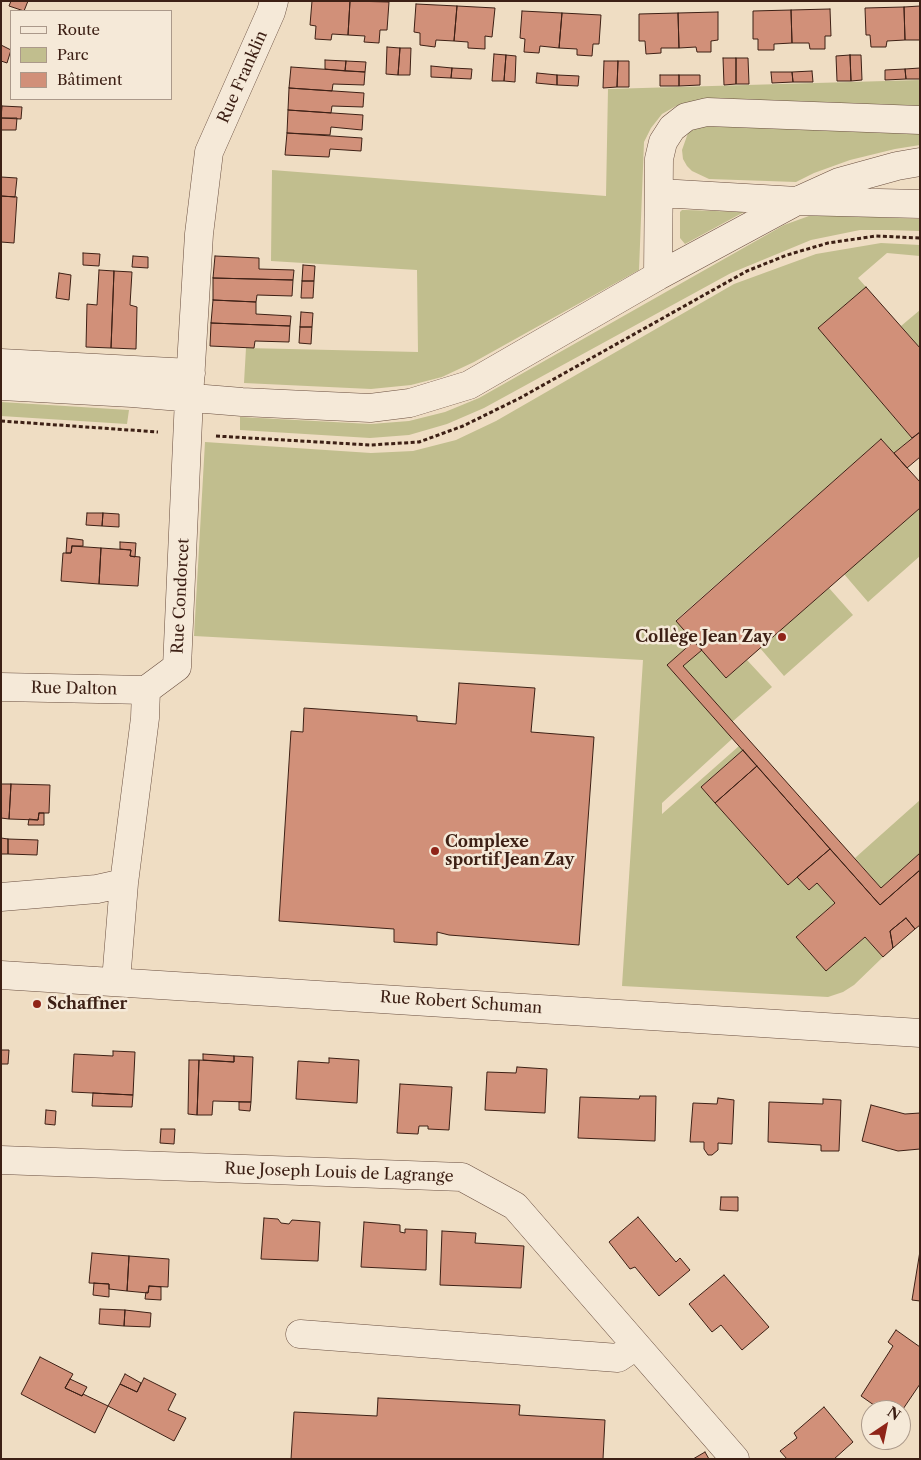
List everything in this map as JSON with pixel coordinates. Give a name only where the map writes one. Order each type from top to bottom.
[{"type":"street","name":"Rue Franklin","points":[[209,152],[271,12],[274,1]]},
{"type":"street","points":[[658,276],[659,159],[662,142],[672,128],[686,116],[707,112],[920,120]]},
{"type":"street","name":"Rue Condorcet","points":[[146,690],[177,667],[199,234],[209,152]]},
{"type":"street","points":[[1,363],[370,408],[410,403],[469,384],[658,276],[797,201],[838,182],[897,166],[920,162]]},
{"type":"street","points":[[660,193],[797,201],[920,204]]},
{"type":"street","points":[[1,386],[190,386]]},
{"type":"street","name":"Rue Dalton","points":[[1,687],[146,690]]},
{"type":"street","points":[[116,981],[124,883],[145,718],[146,690]]},
{"type":"street","points":[[1,898],[97,889],[124,883]]},
{"type":"street","name":"Rue Robert Schuman","points":[[1,975],[920,1033]]},
{"type":"street","name":"Rue Joseph Louis de Lagrange","points":[[1,1160],[462,1178],[515,1206],[735,1459]]},
{"type":"street","points":[[300,1334],[618,1358],[636,1346]]},
{"type":"path","points":[[1,421],[188,434]]},
{"type":"green space","points":[[920,80],[920,108],[694,102],[676,106],[662,114],[651,128],[644,142],[639,270],[474,362],[442,377],[411,385],[371,389],[244,383],[246,348],[418,352],[417,270],[271,261],[272,170],[606,196],[608,89]]},
{"type":"green space","points":[[702,123],[920,130],[920,145],[850,160],[814,173],[796,182],[709,179],[692,171],[683,159],[682,150],[688,133]]},
{"type":"green space","points":[[682,210],[744,212],[685,244],[680,238],[680,212]]},
{"type":"green space","points":[[832,215],[920,219],[920,231],[860,230],[811,240],[731,273],[484,408],[447,424],[409,435],[370,438],[240,430],[240,417],[371,424],[409,421],[445,412],[479,398],[784,225],[809,216]]},
{"type":"green space","points":[[881,243],[920,245],[920,256],[887,253],[858,278],[866,287],[818,328],[912,438],[894,453],[881,439],[676,620],[694,641],[667,665],[733,738],[662,803],[662,814],[739,746],[743,750],[701,787],[788,885],[797,877],[809,890],[817,883],[835,903],[796,937],[826,971],[865,937],[883,957],[854,985],[843,992],[828,997],[622,986],[643,660],[194,636],[205,442],[371,453],[413,451],[456,440],[496,421],[734,284],[816,254]]},
{"type":"green space","points":[[920,310],[920,348],[901,326]]},
{"type":"green space","points":[[1,402],[129,410],[127,424],[1,416]]},
{"type":"green space","points":[[920,508],[920,556],[868,602],[844,574]]},
{"type":"green space","points":[[829,588],[853,615],[784,676],[760,648]]},
{"type":"green space","points":[[702,650],[726,678],[747,660],[772,687],[732,722],[683,666]]},
{"type":"green space","points":[[920,800],[920,853],[881,888],[855,858]]},
{"type":"building","points":[[11,1],[28,1],[24,10],[9,6]]},
{"type":"building","points":[[312,1],[350,1],[348,35],[332,34],[331,40],[315,39],[316,26],[310,25]]},
{"type":"building","points":[[350,1],[389,2],[387,30],[380,30],[379,43],[364,42],[365,36],[348,35]]},
{"type":"building","points":[[416,4],[457,6],[454,41],[436,40],[435,47],[420,45],[420,33],[414,32]]},
{"type":"building","points":[[457,6],[495,8],[492,37],[485,36],[485,49],[468,48],[468,42],[454,41]]},
{"type":"building","points":[[920,6],[920,40],[905,40],[904,7]]},
{"type":"building","points":[[904,7],[905,40],[887,41],[886,47],[871,47],[870,35],[866,35],[865,8]]},
{"type":"building","points":[[830,9],[831,36],[825,36],[825,49],[810,49],[809,43],[792,43],[791,10]]},
{"type":"building","points":[[791,10],[792,43],[774,44],[774,50],[758,50],[758,39],[753,39],[753,11]]},
{"type":"building","points":[[522,11],[562,13],[559,48],[540,46],[539,53],[524,52],[525,39],[520,38]]},
{"type":"building","points":[[718,12],[718,40],[711,41],[711,52],[697,52],[696,47],[679,48],[678,13]]},
{"type":"building","points":[[562,13],[601,15],[599,44],[593,44],[592,56],[577,55],[577,49],[559,48]]},
{"type":"building","points":[[678,13],[679,48],[661,48],[661,53],[646,54],[645,41],[639,41],[639,14]]},
{"type":"building","points":[[1,45],[10,50],[10,53],[7,63],[1,61]]},
{"type":"building","points":[[387,47],[400,48],[398,75],[386,74]]},
{"type":"building","points":[[400,48],[411,48],[410,75],[398,75]]},
{"type":"building","points":[[494,54],[506,55],[504,81],[492,81]]},
{"type":"building","points":[[506,55],[516,56],[515,82],[504,81]]},
{"type":"building","points":[[850,55],[861,55],[862,80],[851,81]]},
{"type":"building","points":[[850,55],[851,81],[837,81],[836,56]]},
{"type":"building","points":[[723,58],[736,58],[736,84],[724,85]]},
{"type":"building","points":[[736,58],[748,58],[749,84],[736,84]]},
{"type":"building","points":[[325,60],[346,61],[345,71],[325,69]]},
{"type":"building","points":[[346,61],[366,62],[365,72],[345,71]]},
{"type":"building","points":[[604,61],[618,61],[617,87],[603,88]]},
{"type":"building","points":[[618,61],[629,61],[629,87],[617,87]]},
{"type":"building","points":[[431,66],[452,68],[451,78],[431,77]]},
{"type":"building","points":[[291,67],[365,72],[364,85],[333,84],[332,91],[289,88]]},
{"type":"building","points":[[452,68],[472,69],[471,79],[451,78]]},
{"type":"building","points":[[920,68],[920,79],[906,79],[905,69]]},
{"type":"building","points":[[905,69],[906,79],[885,80],[885,70]]},
{"type":"building","points":[[812,71],[813,82],[793,82],[792,72]]},
{"type":"building","points":[[771,72],[792,72],[793,82],[772,83]]},
{"type":"building","points":[[537,73],[557,75],[557,85],[536,83]]},
{"type":"building","points":[[557,75],[579,76],[578,86],[557,85]]},
{"type":"building","points":[[660,75],[679,75],[679,86],[660,86]]},
{"type":"building","points":[[679,75],[700,75],[700,85],[679,86]]},
{"type":"building","points":[[289,88],[364,93],[363,107],[332,106],[331,113],[288,110]]},
{"type":"building","points":[[2,106],[22,107],[21,119],[1,118]]},
{"type":"building","points":[[288,110],[363,115],[362,130],[331,127],[330,135],[287,133]]},
{"type":"building","points":[[1,118],[17,118],[16,130],[1,130]]},
{"type":"building","points":[[287,133],[362,138],[361,151],[330,149],[329,157],[285,155]]},
{"type":"building","points":[[1,177],[17,178],[15,197],[1,196]]},
{"type":"building","points":[[1,196],[17,197],[14,243],[1,242]]},
{"type":"building","points":[[83,253],[100,254],[99,266],[83,265]]},
{"type":"building","points":[[133,256],[148,257],[148,268],[132,267]]},
{"type":"building","points":[[215,256],[259,258],[259,269],[294,270],[293,280],[213,278]]},
{"type":"building","points":[[303,265],[315,266],[314,281],[302,281]]},
{"type":"building","points":[[99,270],[114,271],[111,348],[86,347],[87,304],[97,305]]},
{"type":"building","points":[[114,271],[132,272],[130,305],[137,307],[136,349],[111,348]]},
{"type":"building","points":[[59,273],[71,275],[69,300],[56,298]]},
{"type":"building","points":[[213,278],[293,280],[292,296],[257,295],[256,302],[213,300]]},
{"type":"building","points":[[302,281],[314,281],[313,298],[301,298]]},
{"type":"building","points":[[866,287],[920,348],[920,432],[912,438],[818,328]]},
{"type":"building","points":[[213,300],[256,302],[256,314],[291,316],[290,326],[211,323]]},
{"type":"building","points":[[301,312],[313,313],[312,327],[300,327]]},
{"type":"building","points":[[211,323],[290,326],[289,342],[255,341],[254,348],[210,346]]},
{"type":"building","points":[[300,327],[312,327],[311,344],[299,343]]},
{"type":"building","points":[[920,432],[920,457],[907,468],[894,453]]},
{"type":"building","points":[[881,439],[920,482],[920,508],[726,678],[676,621]]},
{"type":"building","points":[[87,513],[103,513],[102,526],[86,525]]},
{"type":"building","points":[[103,513],[119,514],[119,527],[102,526]]},
{"type":"building","points":[[67,538],[83,540],[83,546],[72,546],[71,553],[66,553]]},
{"type":"building","points":[[120,542],[136,543],[135,557],[130,556],[131,550],[120,549]]},
{"type":"building","points":[[72,546],[101,548],[99,584],[61,581],[63,553],[71,553]]},
{"type":"building","points":[[101,548],[131,550],[130,556],[140,557],[138,586],[99,584]]},
{"type":"building","points":[[694,641],[702,650],[683,666],[881,888],[920,853],[920,870],[880,905],[667,665]]},
{"type":"building","name":"Complexe sportif Jean Zay","points":[[459,683],[535,688],[531,732],[594,737],[579,945],[449,935],[437,932],[437,945],[394,942],[394,929],[279,921],[291,731],[303,732],[304,708],[417,716],[417,721],[456,724]]},
{"type":"building","points":[[743,750],[757,766],[715,803],[701,787]]},
{"type":"building","points":[[757,766],[830,849],[788,885],[715,803]]},
{"type":"building","points":[[1,784],[11,784],[9,819],[1,818]]},
{"type":"building","points":[[11,784],[50,785],[49,813],[39,813],[38,820],[9,819]]},
{"type":"building","points":[[39,813],[44,813],[44,825],[28,825],[29,819],[38,820]]},
{"type":"building","points":[[1,838],[8,839],[8,854],[1,854]]},
{"type":"building","points":[[8,839],[38,840],[37,855],[8,854]]},
{"type":"building","points":[[830,849],[880,905],[920,870],[920,925],[915,929],[906,918],[890,931],[893,948],[883,957],[865,937],[826,971],[796,937],[835,903],[817,883],[809,890],[797,877]]},
{"type":"building","points":[[906,918],[915,929],[893,948],[890,931]]},
{"type":"building","points":[[1,1050],[9,1050],[8,1064],[1,1064]]},
{"type":"building","points":[[113,1051],[135,1052],[133,1095],[72,1092],[74,1054],[113,1056]]},
{"type":"building","points":[[203,1054],[234,1056],[234,1062],[203,1060]]},
{"type":"building","points":[[234,1056],[253,1057],[251,1102],[213,1101],[212,1115],[197,1115],[199,1060],[234,1062]]},
{"type":"building","points":[[329,1058],[359,1060],[357,1103],[296,1099],[298,1061],[329,1063]]},
{"type":"building","points":[[189,1060],[199,1060],[197,1115],[188,1114]]},
{"type":"building","points":[[517,1067],[547,1069],[545,1113],[485,1110],[487,1072],[516,1073]]},
{"type":"building","points":[[400,1084],[452,1087],[449,1130],[428,1129],[428,1126],[419,1126],[418,1134],[397,1133]]},
{"type":"building","points":[[93,1093],[133,1095],[132,1107],[92,1106]]},
{"type":"building","points":[[640,1096],[656,1096],[655,1141],[578,1138],[580,1097],[639,1099]]},
{"type":"building","points":[[718,1098],[734,1100],[732,1144],[718,1143],[718,1150],[712,1155],[708,1155],[704,1149],[704,1142],[690,1142],[693,1103],[717,1104]]},
{"type":"building","points":[[823,1099],[841,1100],[839,1151],[821,1151],[821,1145],[768,1142],[769,1102],[823,1104]]},
{"type":"building","points":[[239,1102],[251,1102],[250,1111],[239,1110]]},
{"type":"building","points":[[871,1105],[905,1114],[920,1113],[920,1149],[898,1151],[862,1141]]},
{"type":"building","points":[[46,1110],[56,1111],[55,1125],[45,1124]]},
{"type":"building","points":[[161,1129],[175,1129],[174,1144],[160,1143]]},
{"type":"building","points":[[721,1197],[738,1197],[738,1211],[720,1210]]},
{"type":"building","points":[[638,1217],[676,1262],[680,1258],[690,1270],[659,1296],[635,1267],[630,1269],[609,1242]]},
{"type":"building","points":[[264,1218],[278,1219],[281,1223],[289,1224],[292,1220],[320,1222],[318,1261],[261,1259]]},
{"type":"building","points":[[364,1222],[400,1225],[400,1232],[405,1233],[405,1229],[427,1230],[426,1270],[361,1267]]},
{"type":"building","points":[[442,1231],[476,1233],[475,1243],[524,1246],[521,1288],[440,1285]]},
{"type":"building","points":[[920,1251],[920,1301],[912,1300]]},
{"type":"building","points":[[92,1253],[129,1256],[127,1291],[109,1289],[109,1284],[89,1283]]},
{"type":"building","points":[[129,1256],[169,1259],[168,1287],[149,1286],[148,1293],[127,1291]]},
{"type":"building","points":[[724,1275],[769,1327],[742,1350],[721,1325],[712,1332],[689,1304]]},
{"type":"building","points":[[94,1283],[109,1284],[109,1297],[93,1295]]},
{"type":"building","points":[[149,1286],[161,1287],[161,1300],[145,1299]]},
{"type":"building","points":[[100,1309],[125,1310],[124,1326],[99,1324]]},
{"type":"building","points":[[125,1310],[151,1313],[150,1327],[124,1326]]},
{"type":"building","points":[[896,1330],[920,1347],[920,1384],[909,1400],[867,1400],[861,1396],[893,1346],[888,1342]]},
{"type":"building","points":[[40,1357],[73,1374],[65,1388],[108,1406],[95,1433],[21,1394]]},
{"type":"building","points":[[125,1374],[141,1383],[137,1392],[120,1384]]},
{"type":"building","points":[[144,1378],[176,1394],[168,1410],[186,1418],[174,1441],[108,1406],[120,1384],[137,1392]]},
{"type":"building","points":[[70,1379],[87,1387],[82,1396],[65,1388]]},
{"type":"building","points":[[378,1398],[520,1405],[519,1415],[605,1420],[603,1459],[291,1459],[294,1412],[377,1416]]},
{"type":"building","points":[[824,1407],[853,1442],[834,1459],[787,1459],[780,1451],[797,1438],[794,1433]]},
{"type":"building","points":[[705,1452],[709,1459],[693,1459]]},
{"type":"place","name":"Collège Jean Zay","points":[[782,637]]},
{"type":"place","name":"Complexe sportif Jean Zay","points":[[435,851]]},
{"type":"place","name":"Schaffner","points":[[37,1004]]}]
